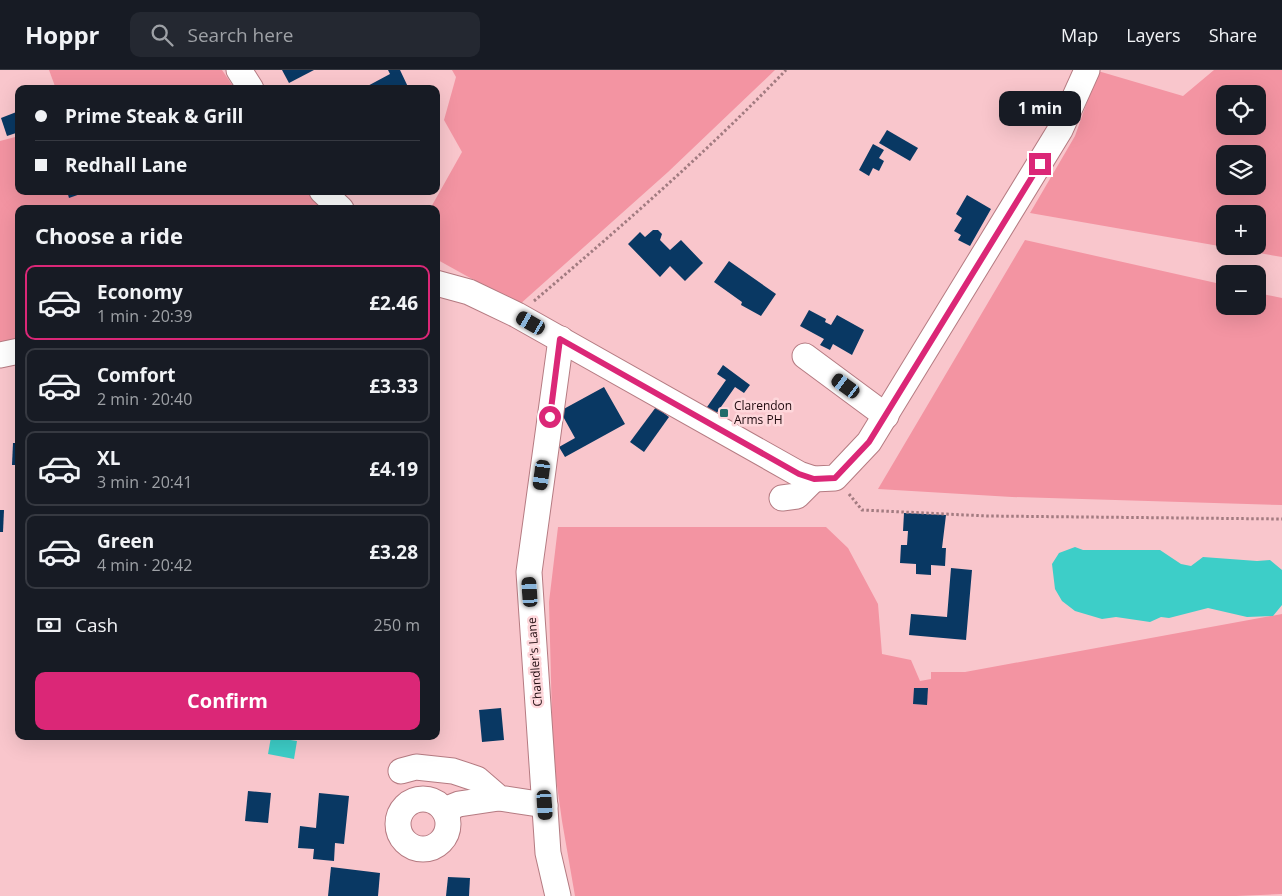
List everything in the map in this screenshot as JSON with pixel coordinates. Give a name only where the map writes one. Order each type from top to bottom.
[{"type":"street","points":[[239,70],[248,85]]},
{"type":"street","points":[[782,498],[797,496],[825,479],[869,442],[1060,130],[1087,70]]},
{"type":"street","points":[[326,195],[337,205]]},
{"type":"street","points":[[440,284],[469,292],[517,315],[799,474],[825,479]]},
{"type":"street","name":"Chandler's Lane","points":[[558,896],[548,853],[529,572],[560,339]]},
{"type":"street","points":[[0,355],[15,352]]},
{"type":"street","points":[[805,356],[886,416]]},
{"type":"street","points":[[401,771],[416,767],[453,771],[477,779],[500,798]]},
{"type":"street","points":[[444,810],[459,804],[500,798],[545,805]]},
{"type":"path","points":[[517,315],[633,217],[751,107],[786,70]]},
{"type":"path","points":[[825,479],[862,510],[987,516],[1282,519]]},
{"type":"shaded area","points":[[49,70],[222,70],[232,85],[55,85]]},
{"type":"shaded area","points":[[452,70],[775,70],[668,172],[519,305],[440,261],[440,205],[432,205],[438,195],[440,195],[440,191],[462,152],[444,120],[456,77]]},
{"type":"shaded area","points":[[1214,70],[1282,70],[1282,257],[1266,254],[1266,205],[1216,205],[1216,245],[1030,213],[1075,136],[1098,71],[1183,96]]},
{"type":"shaded area","points":[[15,137],[15,195],[311,195],[320,205],[15,205],[15,340],[0,343],[0,141]]},
{"type":"shaded area","points":[[1025,240],[1216,283],[1216,315],[1266,315],[1266,295],[1282,298],[1282,505],[1012,497],[878,489]]},
{"type":"shaded area","points":[[558,527],[826,527],[848,548],[878,604],[882,654],[911,660],[920,681],[931,679],[931,672],[965,672],[1282,614],[1282,894],[1236,896],[575,896],[553,757],[549,602]]},
{"type":"water","points":[[1075,547],[1083,550],[1160,550],[1181,564],[1191,566],[1203,557],[1257,561],[1270,560],[1282,570],[1282,605],[1273,616],[1247,617],[1208,608],[1169,618],[1161,617],[1150,622],[1116,617],[1102,619],[1075,611],[1062,601],[1055,589],[1052,564],[1059,553]]},
{"type":"water","points":[[270,740],[297,741],[294,759],[268,754]]},
{"type":"building","points":[[282,70],[314,70],[289,83]]},
{"type":"building","points":[[388,70],[400,70],[407,85],[369,85],[390,74]]},
{"type":"building","points":[[15,113],[15,133],[7,136],[1,118]]},
{"type":"building","points":[[887,130],[918,148],[910,161],[879,143]]},
{"type":"building","points":[[873,144],[884,150],[879,158],[884,161],[879,171],[873,168],[869,176],[859,170]]},
{"type":"building","points":[[967,195],[991,209],[970,246],[958,240],[961,235],[954,231],[962,218],[956,214]]},
{"type":"building","points":[[653,230],[658,230],[662,234],[660,240],[670,250],[681,240],[703,263],[685,281],[670,266],[660,277],[628,244],[640,232],[645,237]]},
{"type":"building","points":[[729,261],[776,294],[761,316],[741,305],[742,302],[714,282]]},
{"type":"building","points":[[809,310],[826,319],[825,322],[831,325],[837,315],[864,330],[852,355],[833,344],[830,350],[820,345],[824,339],[800,326]]},
{"type":"building","points":[[723,365],[750,385],[744,393],[735,387],[716,414],[707,407],[726,380],[717,374]]},
{"type":"building","points":[[604,387],[625,424],[565,457],[559,447],[575,438],[560,411]]},
{"type":"building","points":[[656,407],[669,417],[644,452],[630,442]]},
{"type":"building","points":[[13,443],[15,443],[15,465],[12,465]]},
{"type":"building","points":[[0,510],[4,510],[3,532],[0,532]]},
{"type":"building","points":[[904,513],[946,515],[942,548],[946,548],[945,566],[931,565],[931,575],[916,574],[916,564],[900,563],[901,545],[907,545],[908,531],[903,531]]},
{"type":"building","points":[[951,568],[972,570],[966,640],[909,635],[911,614],[947,617]]},
{"type":"building","points":[[914,688],[928,688],[927,705],[913,704]]},
{"type":"building","points":[[501,708],[504,740],[482,742],[479,710]]},
{"type":"building","points":[[248,791],[271,793],[268,823],[245,821]]},
{"type":"building","points":[[319,793],[349,796],[344,844],[335,843],[334,861],[313,859],[314,849],[298,848],[300,826],[316,828]]},
{"type":"building","points":[[331,867],[380,873],[378,896],[328,896]]},
{"type":"building","points":[[448,877],[470,878],[469,896],[446,896]]},
{"type":"place","name":"Clarendon Arms PH","points":[[724,413]]},
{"type":"route","points":[[550,417],[560,339],[799,474],[814,479],[835,478],[869,442],[1040,164]]}]
